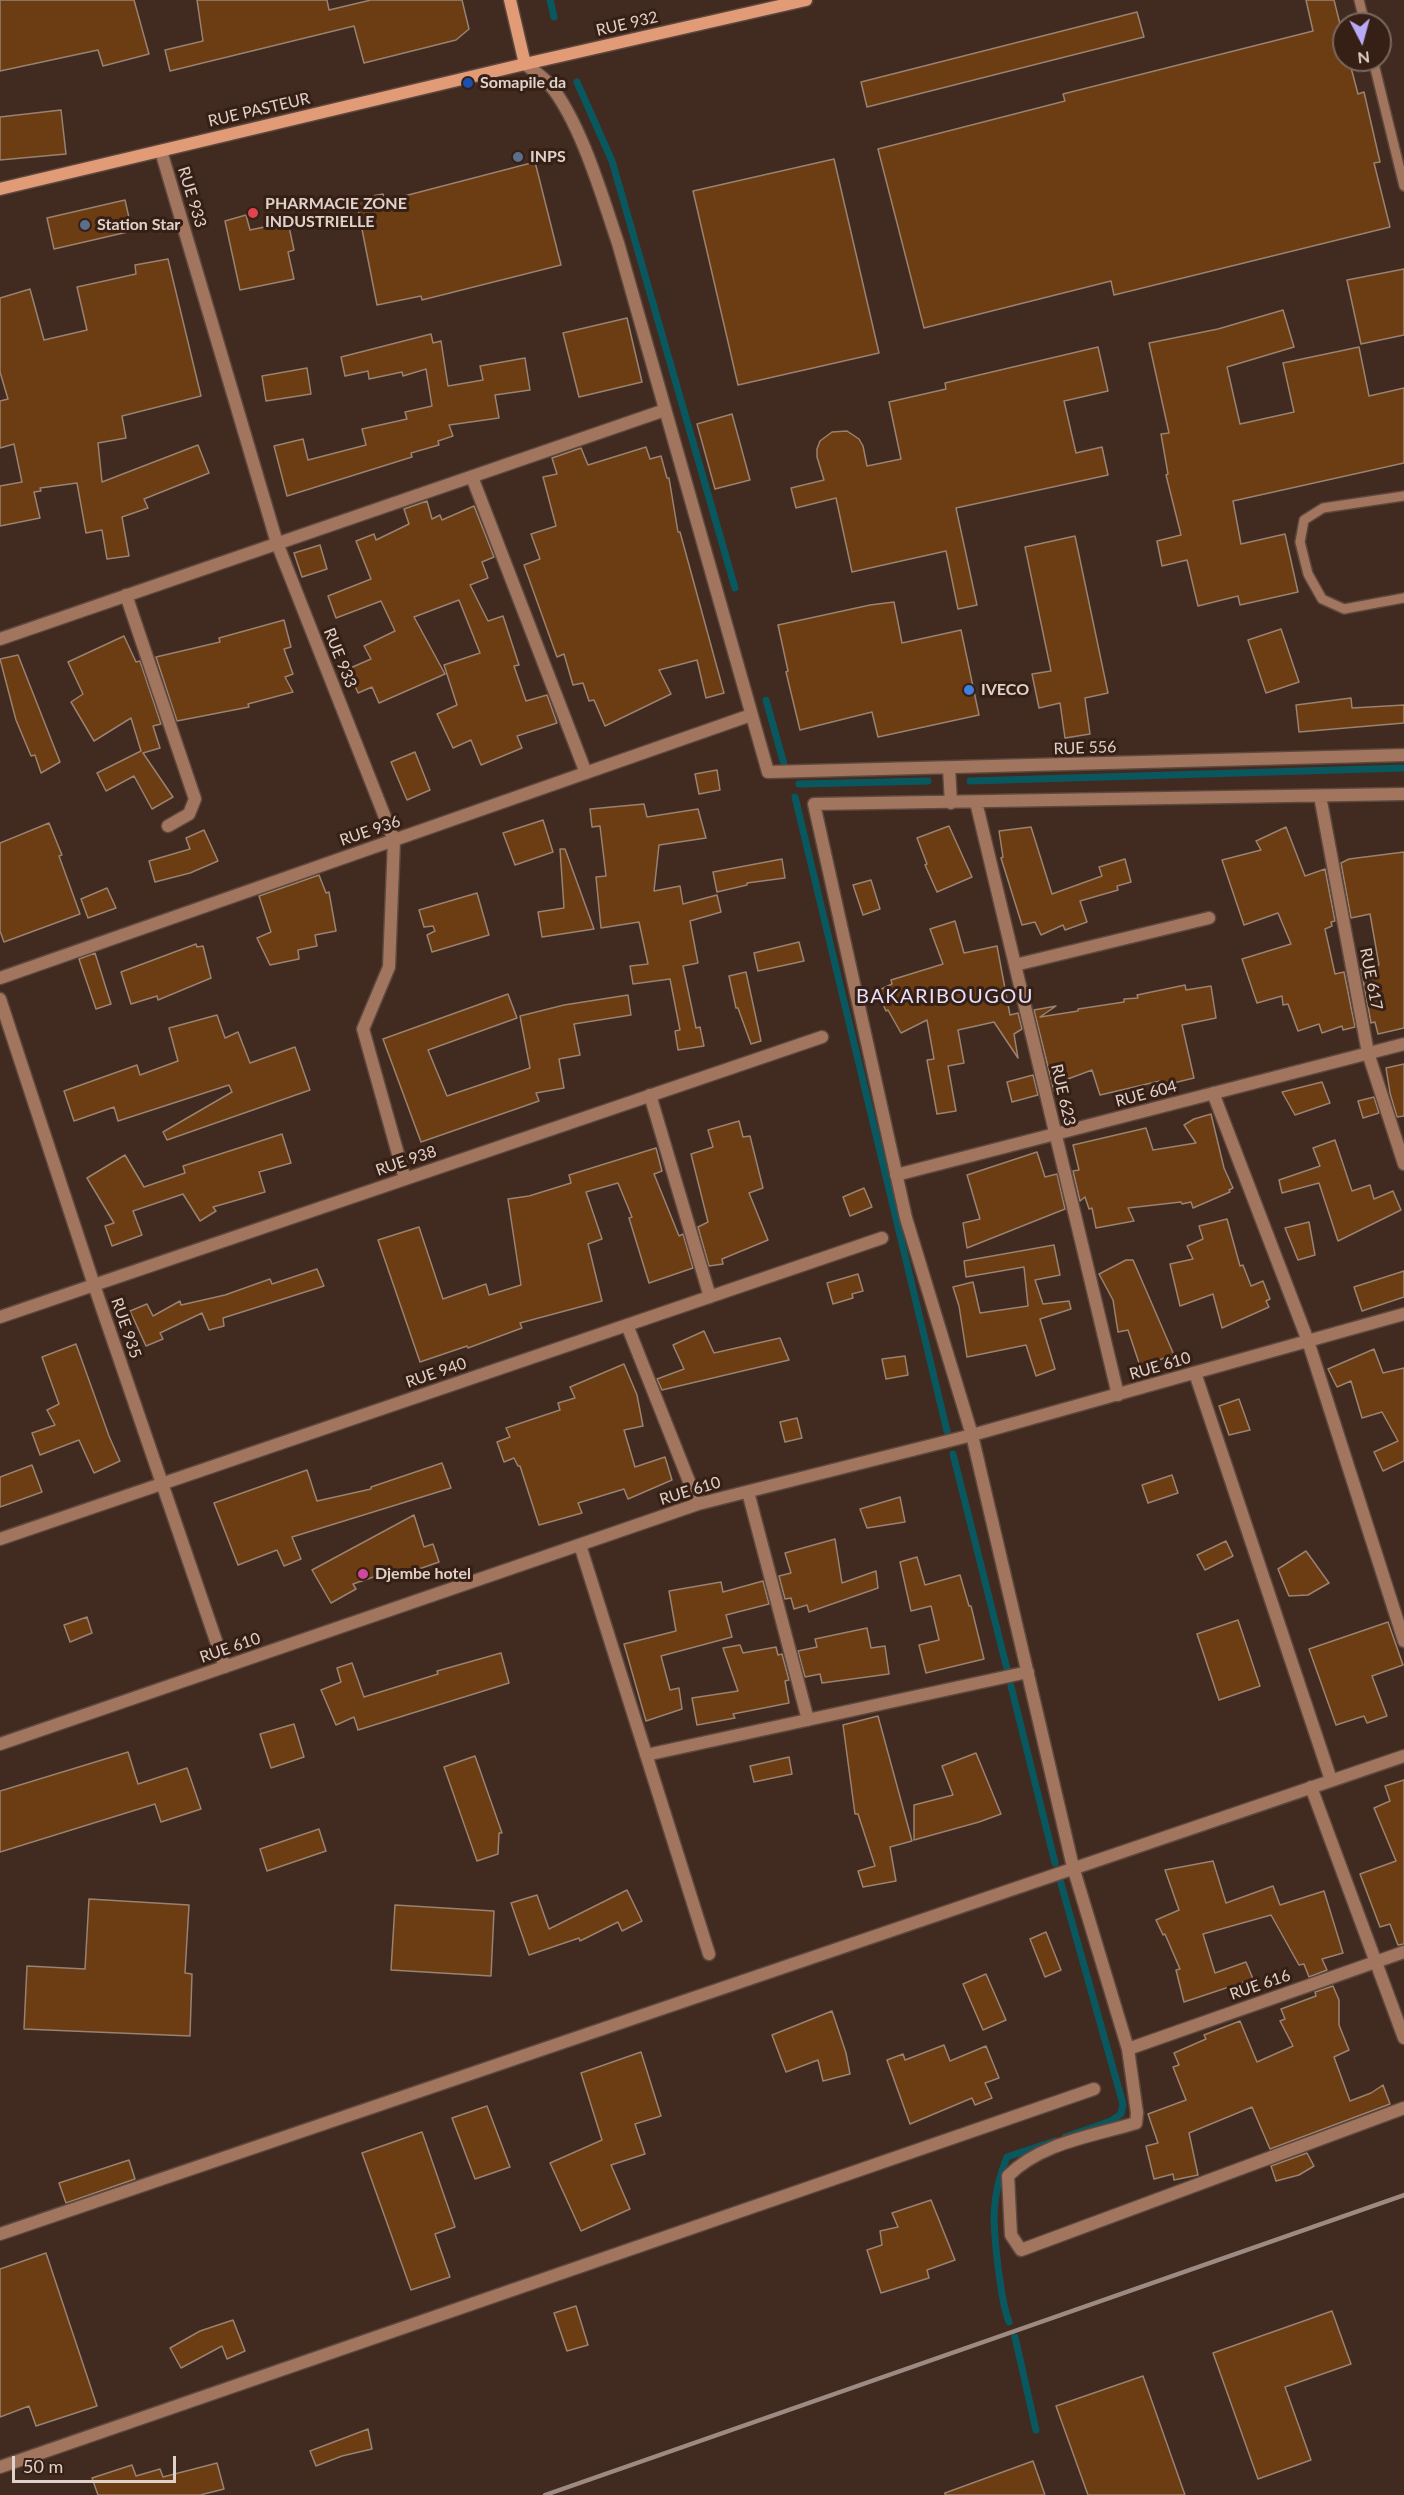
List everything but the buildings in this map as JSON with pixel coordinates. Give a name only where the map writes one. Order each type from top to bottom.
[{"type":"main road","points":[[510,0],[525,64]]},
{"type":"main road","name":"RUE 932","points":[[525,64],[806,0]]},
{"type":"main road","name":"RUE PASTEUR","points":[[0,189],[525,64]]},
{"type":"street","points":[[525,64],[549,84],[567,109],[595,176],[618,243],[751,715]]},
{"type":"street","name":"RUE 933","points":[[161,151],[277,543],[394,840],[389,967],[363,1029],[405,1179]]},
{"type":"street","points":[[0,639],[665,410]]},
{"type":"street","points":[[472,477],[586,773]]},
{"type":"street","points":[[126,596],[195,799],[189,814],[168,826]]},
{"type":"street","name":"RUE 556","points":[[751,715],[768,772],[1404,755]]},
{"type":"street","name":"RUE 936","points":[[0,978],[751,715]]},
{"type":"street","points":[[949,768],[951,803]]},
{"type":"street","points":[[1404,794],[814,804],[906,1218],[972,1436],[1073,1867],[1128,2049],[1137,2114],[1136,2123],[1052,2148],[1021,2162],[1008,2176],[1011,2235],[1021,2250],[1404,2108]]},
{"type":"street","name":"RUE 617","points":[[1320,796],[1368,1053],[1404,1164]]},
{"type":"street","name":"RUE 623","points":[[976,802],[1118,1395]]},
{"type":"street","points":[[1015,965],[1209,918]]},
{"type":"street","name":"RUE 935","points":[[0,999],[94,1285],[225,1667]]},
{"type":"street","name":"RUE 938","points":[[0,1317],[822,1036]]},
{"type":"street","name":"RUE 604","points":[[896,1175],[1404,1044]]},
{"type":"street","points":[[1213,1093],[1308,1341],[1404,1641]]},
{"type":"street","points":[[650,1095],[710,1297]]},
{"type":"street","name":"RUE 940","points":[[0,1539],[882,1238]]},
{"type":"street","name":"RUE 610","points":[[0,1744],[698,1504],[972,1436],[1404,1314]]},
{"type":"street","points":[[627,1325],[698,1504]]},
{"type":"street","points":[[1195,1373],[1331,1780]]},
{"type":"street","points":[[748,1492],[808,1720]]},
{"type":"street","points":[[580,1545],[709,1954]]},
{"type":"street","points":[[646,1755],[1028,1672]]},
{"type":"street","points":[[0,2234],[1404,1756]]},
{"type":"street","points":[[1311,1787],[1404,2038]]},
{"type":"street","name":"RUE 616","points":[[1128,2049],[1404,1952]]},
{"type":"street","points":[[0,2467],[1094,2089]]},
{"type":"lane","points":[[1376,72],[1404,186]]},
{"type":"lane","points":[[1404,496],[1323,508],[1304,520],[1300,542],[1308,574],[1322,599],[1344,609],[1404,598]]},
{"type":"waterway","points":[[550,0],[554,17]]},
{"type":"waterway","points":[[577,82],[612,161],[735,588]]},
{"type":"waterway","points":[[766,700],[784,764]]},
{"type":"waterway","points":[[970,781],[1404,768]]},
{"type":"waterway","points":[[799,784],[928,781]]},
{"type":"waterway","points":[[795,797],[947,1431]]},
{"type":"waterway","points":[[953,1454],[1007,1669]]},
{"type":"waterway","points":[[1011,1686],[1055,1863]]},
{"type":"waterway","points":[[1060,1880],[1123,2104],[1121,2114],[1111,2121],[1065,2137]]},
{"type":"waterway","points":[[1009,2322],[1002,2295],[995,2238],[994,2212],[998,2186],[1007,2157],[1055,2141]]},
{"type":"waterway","points":[[1015,2337],[1036,2430]]},
{"type":"railway","points":[[545,2495],[1404,2195]]},
{"type":"place","name":"Somapile da","points":[[468,83]]},
{"type":"place","name":"INPS","points":[[518,157]]},
{"type":"place","name":"PHARMACIE ZONE INDUSTRIELLE","points":[[253,213]]},
{"type":"place","name":"Station Star","points":[[85,225]]},
{"type":"place","name":"IVECO","points":[[969,690]]},
{"type":"place","name":"Djembe hotel","points":[[363,1574]]},
{"type":"district","name":"BAKARIBOUGOU","points":[[945,997]]}]
